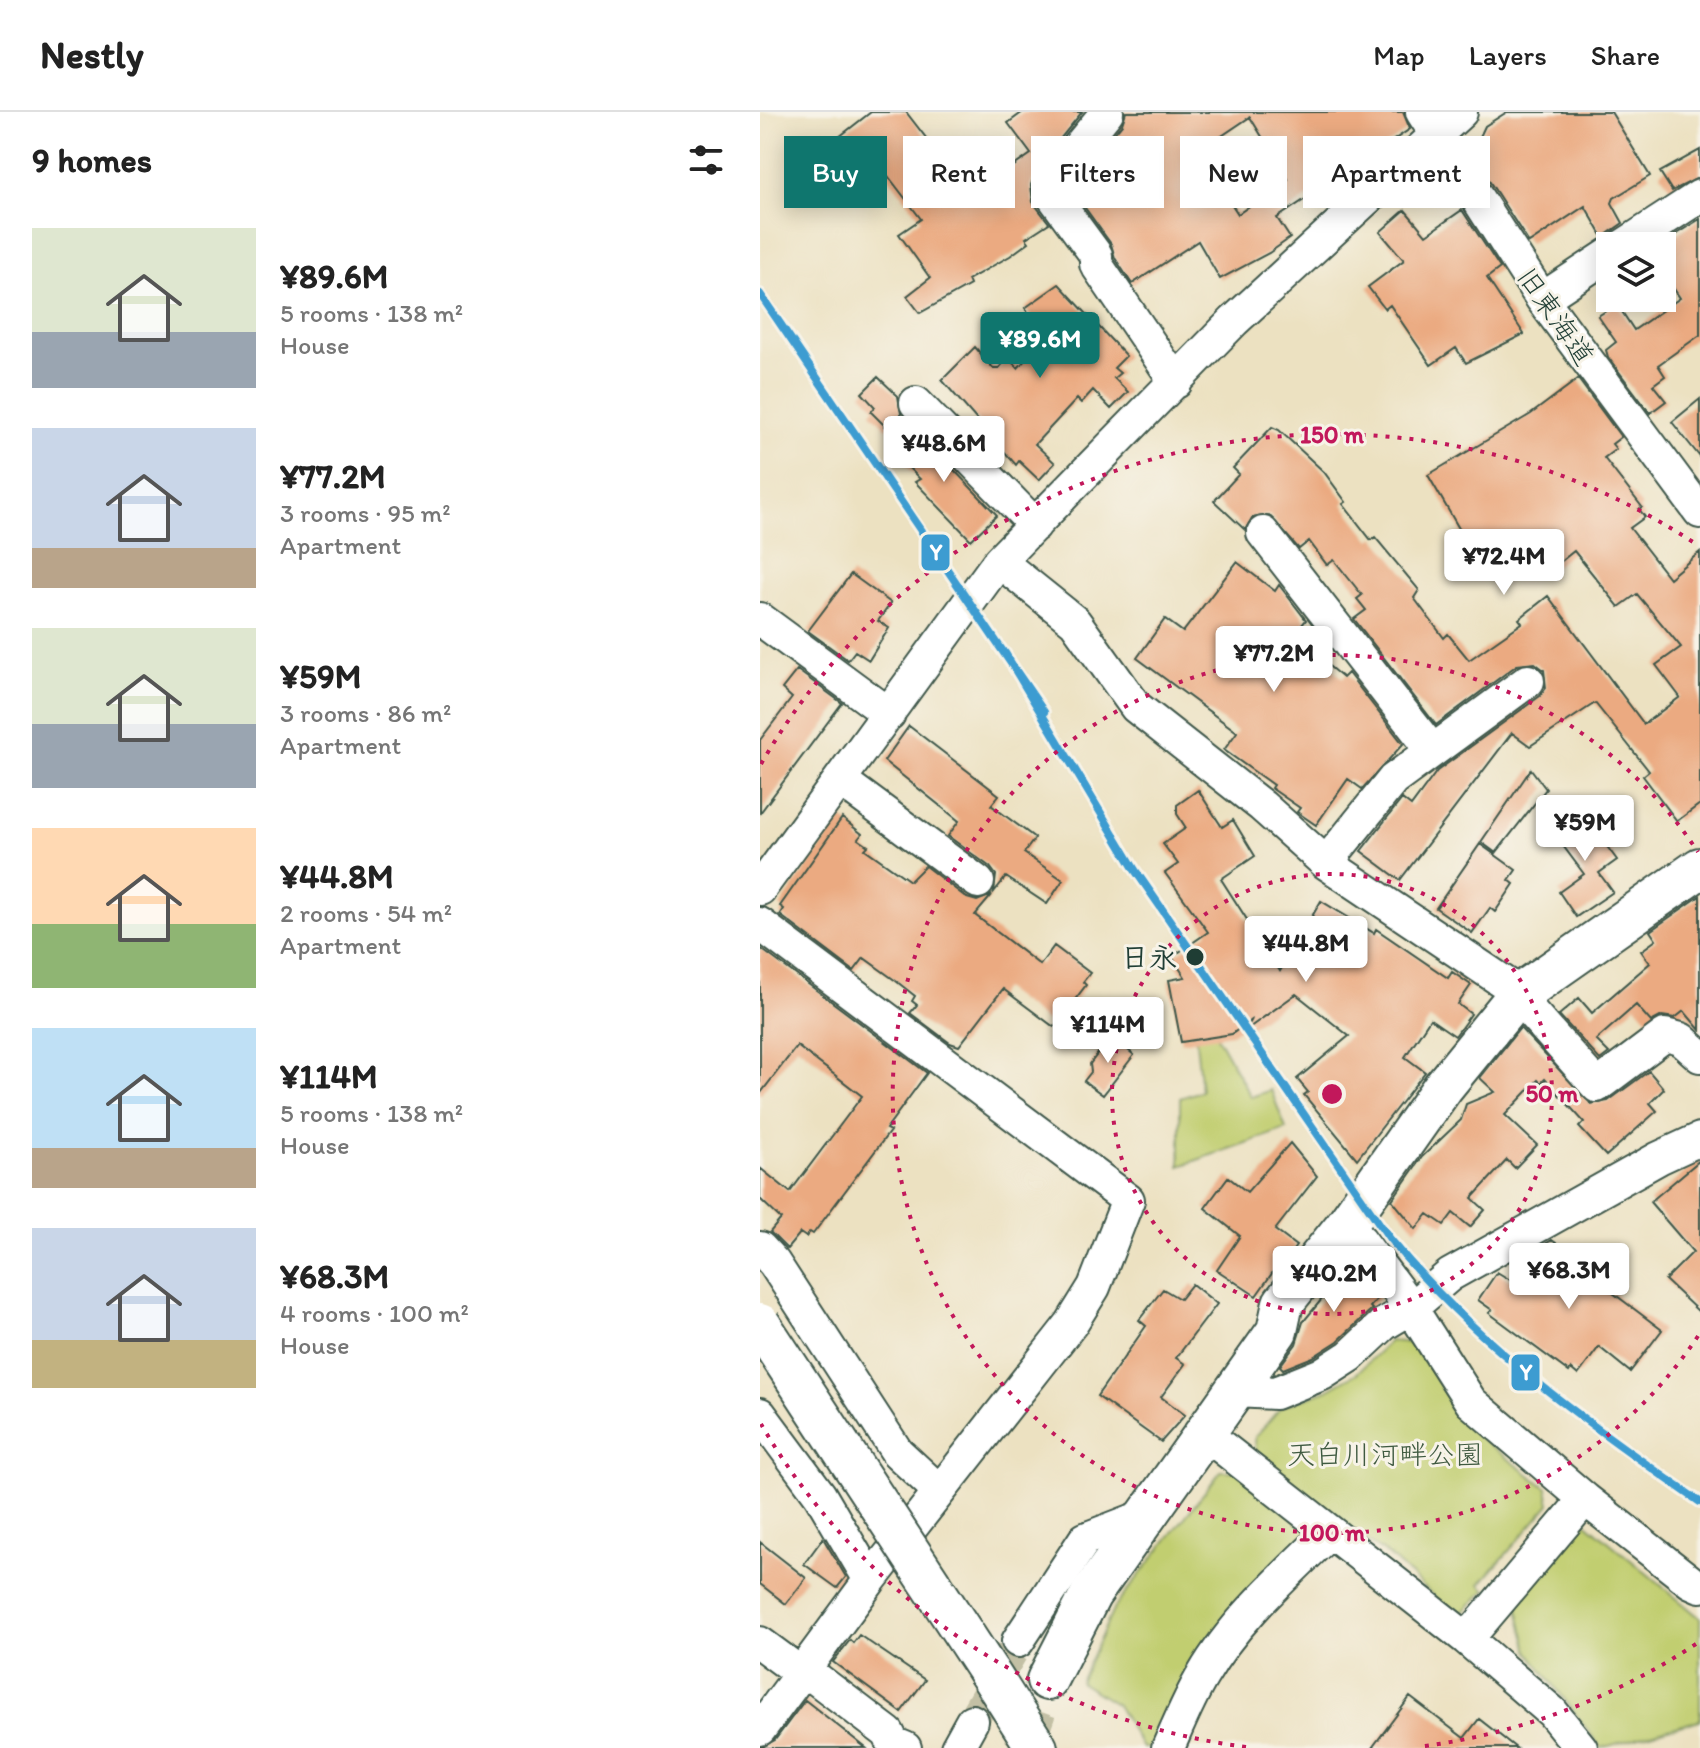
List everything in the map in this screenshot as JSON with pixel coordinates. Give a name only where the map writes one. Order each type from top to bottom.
[{"type":"street","points":[[1107,112],[1053,178],[1049,191],[1096,255],[1096,264],[1176,382]]},
{"type":"street","points":[[760,889],[999,561],[1429,123],[1461,112]]},
{"type":"street","name":"旧東海道","points":[[1429,123],[1542,299],[1700,512]]},
{"type":"street","points":[[1645,232],[1700,196]]},
{"type":"street","points":[[1542,299],[1596,263]]},
{"type":"street","points":[[916,403],[1035,525]]},
{"type":"street","points":[[1263,533],[1432,750]]},
{"type":"street","points":[[999,561],[1075,622],[1136,707],[1262,806],[1326,863],[1518,995],[1597,1086],[1665,1035],[1681,1039],[1700,1056]]},
{"type":"street","points":[[760,619],[889,714]]},
{"type":"street","points":[[1326,863],[1393,780],[1528,681]]},
{"type":"street","points":[[840,780],[978,882]]},
{"type":"street","points":[[1047,1680],[1091,1594],[1142,1517],[1277,1331],[1283,1303],[1345,1226],[1443,1087],[1518,995],[1700,868]]},
{"type":"street","points":[[760,924],[1128,1200],[1094,1287],[1071,1324],[952,1480],[939,1491],[870,1580],[760,1729]]},
{"type":"street","points":[[1235,1391],[1275,1393],[1322,1374],[1350,1356],[1384,1324],[1411,1308],[1450,1275],[1659,1158],[1700,1139]]},
{"type":"street","points":[[1345,1226],[1361,1241],[1411,1308],[1471,1402],[1585,1499],[1700,1586]]},
{"type":"street","points":[[760,1248],[816,1326],[897,1452],[939,1491]]},
{"type":"street","points":[[760,1324],[1037,1748]]},
{"type":"street","points":[[760,1363],[816,1326]]},
{"type":"street","points":[[760,1414],[820,1495],[870,1580]]},
{"type":"street","points":[[1204,1433],[1467,1639],[1552,1712],[1581,1748]]},
{"type":"street","points":[[1467,1639],[1585,1499]]},
{"type":"street","points":[[1018,1641],[1085,1539],[1142,1517]]},
{"type":"street","points":[[1168,1748],[1215,1656],[1277,1584],[1330,1532]]},
{"type":"street","points":[[760,1643],[888,1733],[893,1743],[905,1748]]},
{"type":"green space","points":[[1210,1024],[1251,1097],[1271,1090],[1286,1129],[1180,1166],[1180,1098],[1201,1091],[1195,1030]]},
{"type":"green space","name":"天白川河畔公園","points":[[1390,1341],[1411,1343],[1478,1436],[1547,1488],[1550,1504],[1480,1584],[1486,1590],[1462,1613],[1455,1615],[1387,1554],[1331,1518],[1256,1452],[1255,1437],[1281,1407],[1327,1390],[1357,1373]]},
{"type":"green space","name":"天白川河畔公園","points":[[1221,1471],[1237,1471],[1308,1529],[1307,1538],[1158,1748],[1142,1748],[1117,1705],[1080,1682],[1114,1608]]},
{"type":"green space","points":[[1584,1521],[1700,1618],[1700,1720],[1601,1748],[1529,1652],[1516,1601]]},
{"type":"building","points":[[871,112],[906,112],[925,136],[903,136],[903,196],[887,175],[887,136],[840,136]]},
{"type":"building","points":[[1023,112],[1082,112],[1062,136],[1031,136],[1031,154],[1008,123]]},
{"type":"building","points":[[1126,112],[1403,112],[1410,129],[1400,136],[1303,136],[1303,201],[1277,218],[1290,238],[1220,279],[1198,241],[1132,284],[1115,258],[1111,244],[1085,208],[1164,208],[1164,136],[1112,136],[1122,124]]},
{"type":"building","points":[[1507,112],[1611,112],[1650,176],[1614,198],[1612,203],[1623,223],[1610,232],[1600,232],[1585,206],[1529,243],[1490,182],[1490,136],[1480,136],[1485,126]]},
{"type":"building","points":[[1700,150],[1700,177],[1672,191],[1660,172]]},
{"type":"building","points":[[1031,154],[1031,208],[1038,208],[1049,223],[1026,238],[1029,242],[1010,256],[968,280],[970,285],[920,313],[907,296],[930,278],[899,234],[921,219],[913,208],[1015,208],[1015,165]]},
{"type":"building","points":[[1405,210],[1426,235],[1462,210],[1500,268],[1487,278],[1524,334],[1466,363],[1456,348],[1431,365],[1390,305],[1385,309],[1368,287],[1404,260],[1380,232]]},
{"type":"building","points":[[1700,219],[1700,335],[1658,365],[1665,376],[1653,385],[1666,401],[1650,413],[1608,357],[1606,350],[1616,342],[1598,316],[1604,312],[1622,312],[1634,330],[1660,312],[1676,312],[1676,301],[1680,298],[1676,292],[1676,234]]},
{"type":"building","points":[[1059,284],[1126,356],[1114,368],[1120,373],[1114,378],[1128,392],[1111,409],[1093,390],[1081,403],[1077,399],[1035,444],[1055,463],[1039,480],[1019,461],[1016,465],[942,380],[975,347],[993,368],[999,368],[1008,358],[1018,368],[1046,337],[1025,308]]},
{"type":"building","points":[[878,377],[898,396],[901,414],[887,428],[871,412],[875,407],[862,393]]},
{"type":"building","points":[[1578,379],[1621,437],[1612,444],[1616,449],[1604,458],[1642,507],[1639,509],[1645,517],[1630,528],[1669,578],[1700,552],[1700,804],[1677,821],[1643,776],[1649,771],[1595,703],[1530,746],[1512,733],[1400,880],[1361,851],[1402,799],[1411,806],[1437,771],[1540,696],[1546,688],[1544,670],[1535,663],[1517,665],[1436,725],[1354,619],[1366,610],[1357,599],[1362,595],[1334,560],[1327,565],[1309,541],[1299,549],[1269,515],[1252,518],[1245,530],[1214,501],[1239,474],[1233,468],[1272,427],[1279,430],[1324,472],[1346,502],[1343,504],[1371,540],[1375,537],[1419,590],[1414,598],[1444,638],[1448,634],[1469,660],[1522,623],[1519,619],[1548,596],[1644,724],[1680,697],[1656,665],[1681,647],[1637,594],[1619,607],[1574,551],[1550,570],[1534,549],[1492,573],[1489,566],[1483,570],[1428,475],[1531,414]]},
{"type":"building","points":[[1700,399],[1700,457],[1672,422]]},
{"type":"building","points":[[911,425],[997,515],[971,540],[915,482],[920,479],[906,465],[910,461],[892,442]]},
{"type":"building","points":[[1237,562],[1275,591],[1279,585],[1306,620],[1293,636],[1343,678],[1348,673],[1403,744],[1362,789],[1348,779],[1316,825],[1297,812],[1300,808],[1271,788],[1273,785],[1224,750],[1237,732],[1137,658],[1165,619],[1183,632]]},
{"type":"building","points":[[851,574],[891,603],[878,621],[889,628],[869,660],[855,651],[848,660],[808,631]]},
{"type":"building","points":[[797,670],[842,703],[760,813],[760,740],[792,698],[782,689]]},
{"type":"building","points":[[909,726],[999,795],[991,805],[1035,838],[1024,853],[1063,880],[1047,904],[1006,877],[994,892],[996,875],[990,867],[948,836],[959,821],[884,761]]},
{"type":"building","points":[[1531,769],[1546,789],[1496,853],[1481,842]]},
{"type":"building","points":[[1198,790],[1222,827],[1233,820],[1255,856],[1221,879],[1280,971],[1321,901],[1374,933],[1376,929],[1448,978],[1452,972],[1471,985],[1458,1004],[1471,1014],[1455,1036],[1430,1019],[1405,1057],[1425,1072],[1357,1159],[1304,1095],[1308,1092],[1297,1079],[1349,1036],[1296,994],[1246,1030],[1252,1019],[1232,1034],[1181,1042],[1169,980],[1185,977],[1172,957],[1208,932],[1165,873],[1178,864],[1163,844],[1186,828],[1177,814],[1177,805]]},
{"type":"building","points":[[1580,810],[1617,860],[1599,873],[1613,892],[1576,917],[1559,892],[1584,874],[1552,831]]},
{"type":"building","points":[[842,818],[862,834],[858,839],[868,846],[865,849],[910,881],[925,866],[967,898],[977,901],[992,895],[975,915],[1040,965],[1054,946],[1090,973],[1083,982],[1086,985],[1054,1027],[1003,989],[959,1046],[950,1043],[910,1013],[917,1005],[912,1001],[915,996],[896,981],[864,958],[854,971],[780,915],[784,909],[780,906]]},
{"type":"building","points":[[1480,844],[1516,870],[1509,880],[1514,884],[1495,912],[1490,908],[1472,933],[1436,908]]},
{"type":"building","points":[[1700,896],[1700,1030],[1684,1011],[1675,1018],[1662,1016],[1651,1022],[1636,1005],[1596,1040],[1609,1053],[1600,1060],[1559,1015],[1579,998],[1592,1013],[1650,963],[1641,951],[1656,940],[1650,931]]},
{"type":"building","points":[[760,948],[927,1073],[886,1129],[890,1131],[813,1234],[810,1232],[806,1237],[800,1233],[787,1249],[770,1232],[781,1219],[760,1199],[760,1168],[790,1192],[862,1096],[797,1046],[760,1094]]},
{"type":"building","points":[[1520,1028],[1591,1104],[1608,1101],[1649,1071],[1664,1089],[1650,1103],[1657,1111],[1606,1156],[1579,1127],[1584,1122],[1545,1079],[1541,1083],[1538,1080],[1505,1115],[1537,1145],[1515,1168],[1507,1160],[1472,1198],[1485,1210],[1470,1227],[1453,1213],[1444,1225],[1428,1214],[1416,1229],[1392,1200],[1422,1157],[1461,1120],[1466,1104],[1495,1092],[1480,1078]]},
{"type":"building","points":[[1111,1036],[1134,1055],[1103,1095],[1084,1081],[1091,1072],[1090,1064]]},
{"type":"building","points":[[1290,1143],[1317,1176],[1275,1230],[1296,1246],[1283,1264],[1280,1262],[1256,1296],[1217,1270],[1240,1236],[1205,1208],[1228,1177],[1247,1192]]},
{"type":"building","points":[[1700,1160],[1700,1313],[1665,1280],[1693,1252],[1650,1202]]},
{"type":"building","points":[[1552,1240],[1575,1257],[1584,1250],[1598,1270],[1589,1275],[1662,1330],[1630,1372],[1599,1347],[1578,1375],[1571,1369],[1569,1372],[1489,1313],[1492,1310],[1478,1300],[1497,1272],[1512,1281],[1534,1251]]},
{"type":"building","points":[[1349,1257],[1379,1297],[1370,1307],[1372,1309],[1338,1341],[1313,1357],[1283,1369],[1280,1366],[1296,1344],[1303,1322],[1336,1282],[1332,1278]]},
{"type":"building","points":[[1192,1284],[1217,1304],[1176,1358],[1185,1364],[1161,1397],[1185,1415],[1161,1442],[1097,1396],[1146,1326],[1139,1320],[1163,1289],[1180,1299]]},
{"type":"building","points":[[823,1538],[846,1577],[837,1588],[804,1564]]},
{"type":"building","points":[[760,1542],[806,1578],[786,1604],[760,1584]]},
{"type":"building","points":[[859,1635],[925,1680],[901,1712],[833,1662],[850,1640],[853,1643]]},
{"type":"building","points":[[1410,1697],[1464,1738],[1479,1719],[1516,1748],[1372,1748]]},
{"type":"building","points":[[805,1700],[866,1748],[760,1748],[775,1740]]},
{"type":"tunnel","points":[[972,1721],[1018,1641]]},
{"type":"tunnel","points":[[1023,1748],[1047,1680]]},
{"type":"transit line","name":"Y","points":[[760,294],[1044,712]]},
{"type":"transit line","name":"Y","points":[[1005,653],[1135,870],[1390,1239],[1459,1314],[1497,1348],[1576,1412],[1700,1502]]},
{"type":"place","name":"日永","points":[[1195,957]]}]
